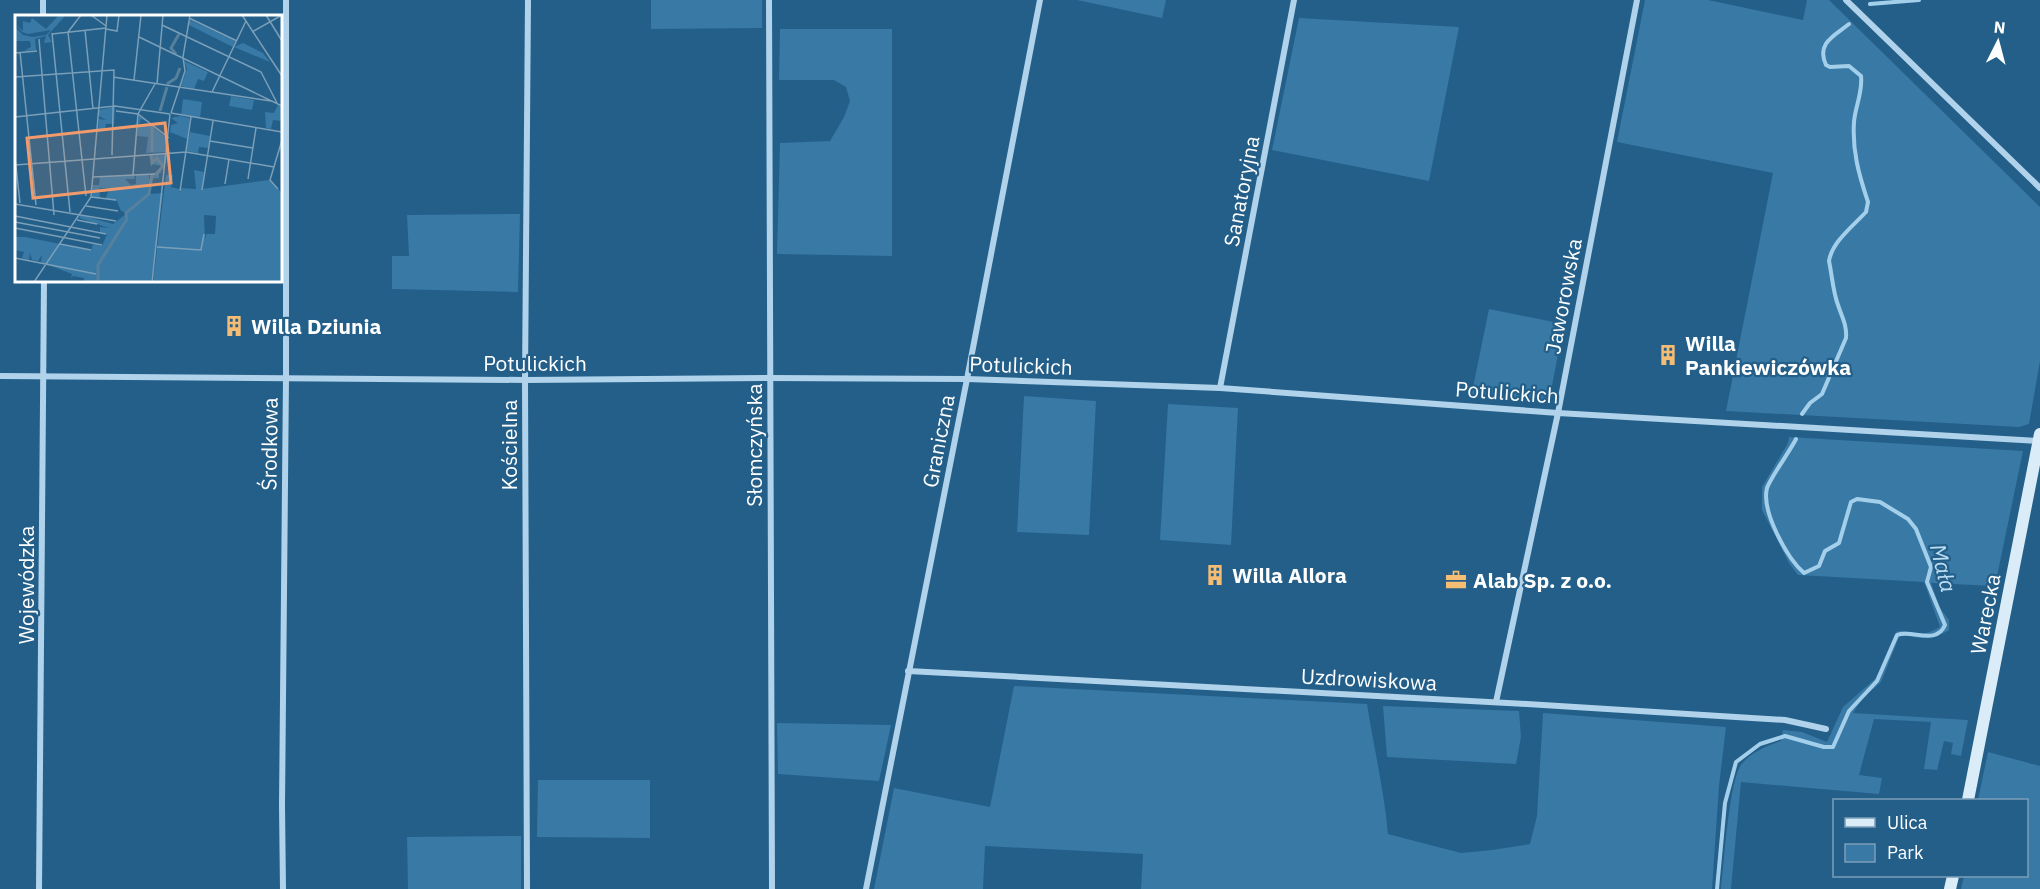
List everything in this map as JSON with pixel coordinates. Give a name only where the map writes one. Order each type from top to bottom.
[{"type":"street","name":"Środkowa","points":[[283,889],[286,0]]},
{"type":"street","name":"Kościelna","points":[[527,889],[525,380],[528,0]]},
{"type":"street","name":"Słomczyńska","points":[[769,0],[772,889]]},
{"type":"street","name":"Graniczna","points":[[866,889],[968,379],[1040,0]]},
{"type":"street","name":"Sanatoryjna","points":[[1220,388],[1294,0]]},
{"type":"street","name":"Jaworowska","points":[[1496,702],[1558,412],[1637,0]]},
{"type":"street","points":[[1846,0],[2040,188]]},
{"type":"street","name":"Wojewódzka","points":[[39,889],[44,282]]},
{"type":"street","name":"Potulickich","points":[[0,376],[525,380],[968,379],[1220,388],[1558,412],[2040,438]]},
{"type":"street","name":"Warecka","points":[[1968,799],[2040,438]]},
{"type":"street","name":"Uzdrowiskowa","points":[[908,671],[1496,702],[1785,720],[1826,729]]},
{"type":"green space","points":[[651,0],[762,0],[762,28],[651,29]]},
{"type":"green space","points":[[1077,0],[1166,0],[1162,18]]},
{"type":"green space","points":[[1645,0],[1708,0],[1803,20],[1807,0],[1829,0],[2040,207],[2040,361],[2029,424],[2019,427],[1726,411],[1773,173],[1617,142]]},
{"type":"green space","points":[[1299,18],[1459,27],[1429,181],[1272,150]]},
{"type":"green space","points":[[780,29],[892,29],[892,256],[777,254],[780,143],[830,141],[850,101],[846,87],[834,80],[779,80]]},
{"type":"green space","points":[[520,214],[518,292],[392,289],[392,256],[409,256],[407,215]]},
{"type":"green space","points":[[1489,309],[1564,324],[1549,401],[1471,397]]},
{"type":"green space","points":[[1024,396],[1096,401],[1089,535],[1017,532]]},
{"type":"green space","points":[[1168,404],[1238,408],[1231,545],[1160,540]]},
{"type":"green space","points":[[1789,437],[2023,451],[1995,586],[1931,583],[1940,608],[1949,620],[1949,630],[1928,638],[1905,635],[1899,637],[1881,682],[1862,699],[1853,713],[1968,720],[1961,756],[1951,754],[1953,743],[1944,741],[1937,770],[1924,769],[1931,722],[1874,719],[1859,775],[1882,778],[1879,794],[1741,782],[1731,889],[1721,889],[1730,805],[1741,765],[1754,753],[1781,741],[1783,730],[1802,732],[1827,742],[1843,707],[1876,678],[1896,632],[1922,634],[1940,627],[1924,582],[1798,575],[1789,563],[1762,510],[1762,487],[1788,443]]},
{"type":"green space","points":[[1014,686],[1367,704],[1388,834],[1461,853],[1530,844],[1537,816],[1543,713],[1726,727],[1719,786],[1712,889],[1141,889],[1143,854],[985,846],[983,889],[874,889],[894,788],[990,807]]},
{"type":"green space","points":[[1383,706],[1519,711],[1521,737],[1516,764],[1387,757]]},
{"type":"green space","points":[[777,723],[891,725],[879,781],[778,774]]},
{"type":"green space","points":[[1988,752],[2040,766],[2040,889],[1961,889],[1964,877],[2028,877],[2028,799],[1978,799]]},
{"type":"green space","points":[[538,780],[650,780],[650,838],[537,837]]},
{"type":"green space","points":[[521,836],[521,889],[408,889],[407,837]]},
{"type":"waterway","name":"Mała","points":[[1870,4],[1919,0]]},
{"type":"waterway","name":"Mała","points":[[1802,414],[1810,403],[1822,394],[1846,338],[1845,325],[1834,289],[1829,261],[1831,254],[1834,247],[1866,212],[1868,202],[1859,172],[1854,143],[1854,122],[1861,88],[1861,76],[1849,66],[1830,67],[1826,65],[1823,51],[1832,36],[1849,24]]},
{"type":"waterway","name":"Mała","points":[[1717,889],[1725,803],[1736,762],[1760,744],[1785,736],[1824,747],[1833,747],[1849,711],[1877,681],[1897,635],[1936,635],[1945,625],[1927,582],[1931,567],[1916,529],[1908,519],[1880,502],[1857,499],[1851,502],[1839,543],[1825,551],[1819,566],[1804,573],[1797,566],[1777,534],[1766,498],[1769,483],[1796,439]]},
{"type":"place","name":"Willa Dziunia","points":[[234,326]]},
{"type":"place","name":"Willa Pankiewiczówka","points":[[1668,355]]},
{"type":"place","name":"Willa Allora","points":[[1215,575]]},
{"type":"place","name":"Alab Sp. z o.o.","points":[[1456,580]]}]
